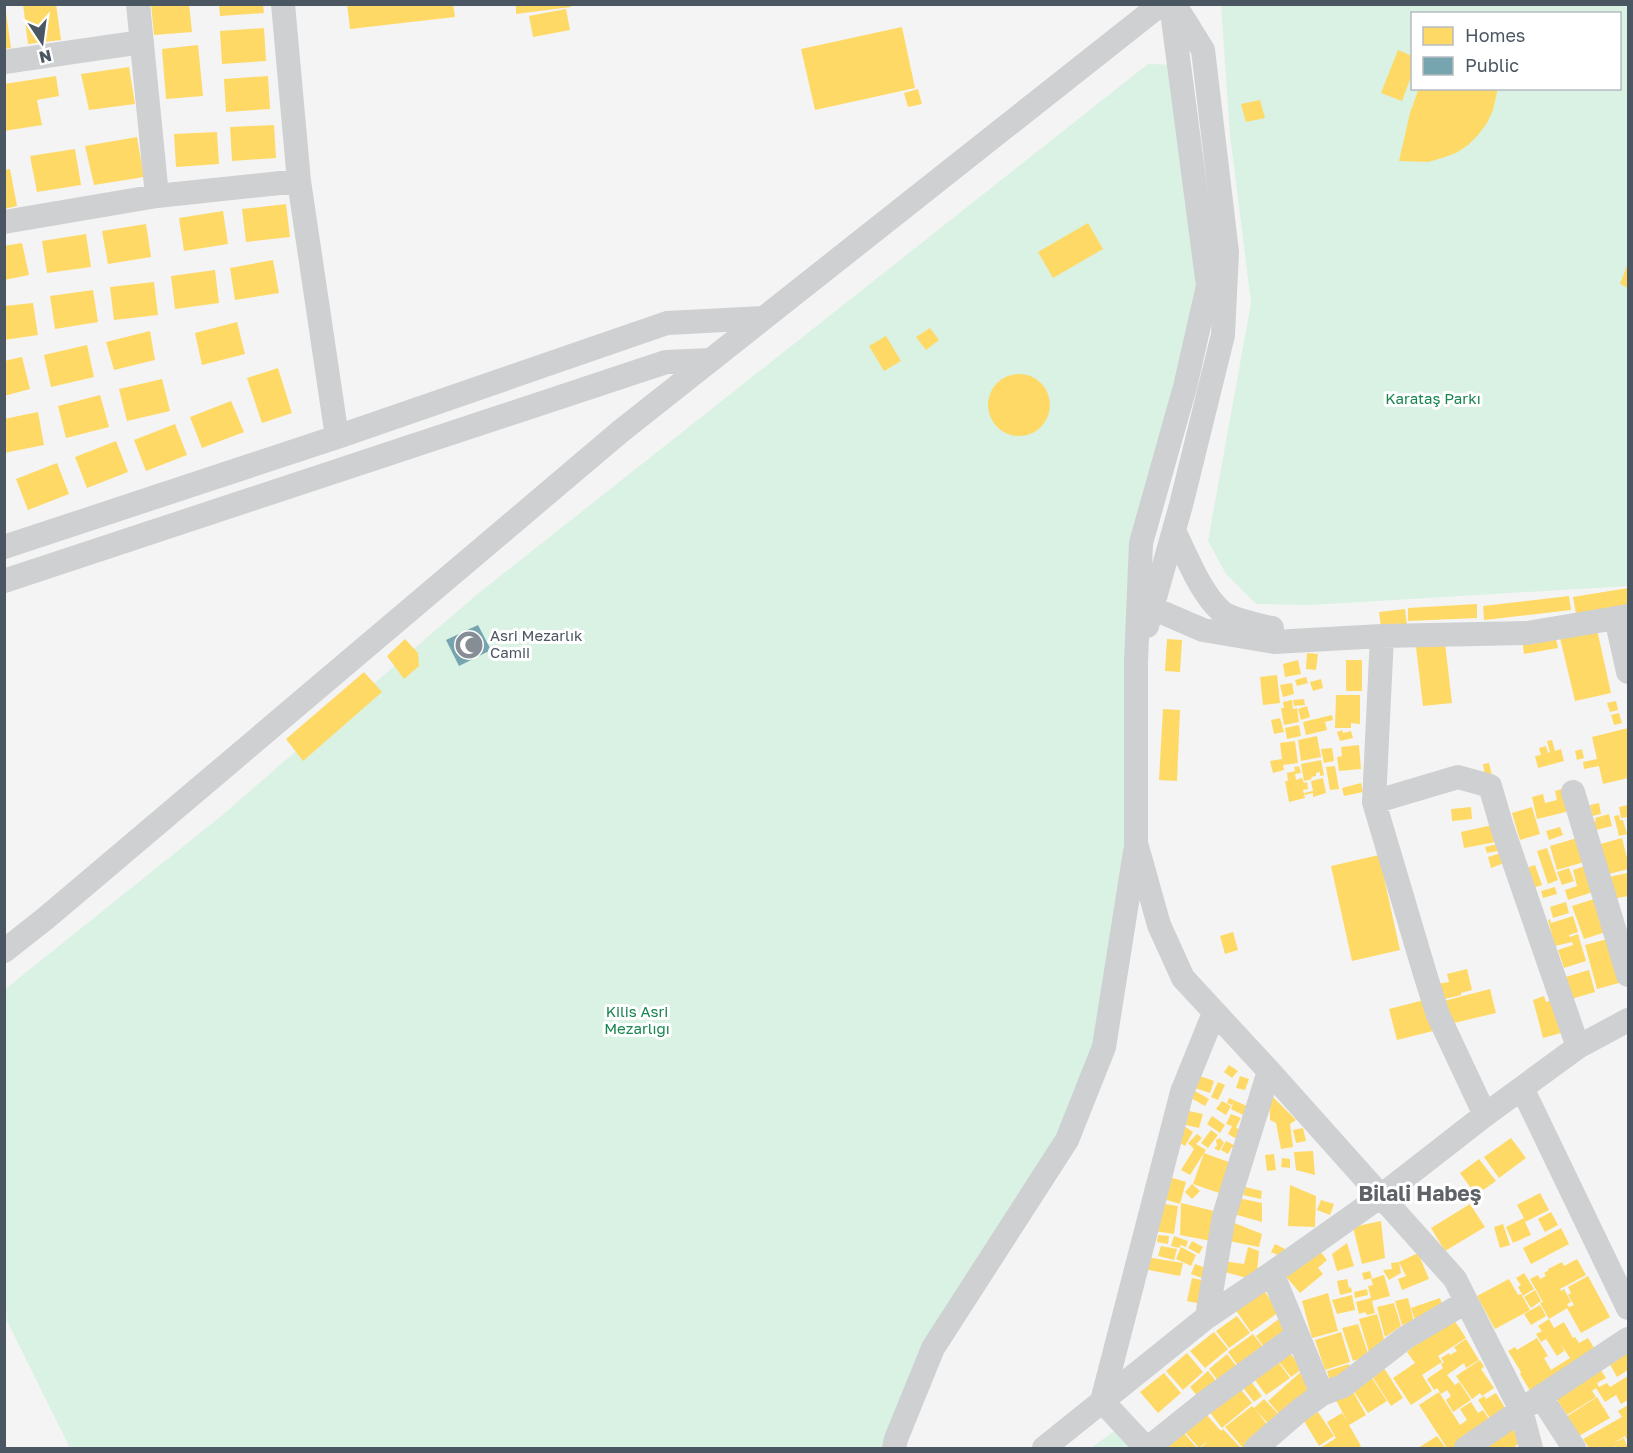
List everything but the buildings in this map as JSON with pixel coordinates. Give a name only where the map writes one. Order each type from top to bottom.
[{"type":"street","points":[[138,4],[157,196]]},
{"type":"street","points":[[283,4],[299,181],[337,437]]},
{"type":"street","points":[[4,951],[46,918],[621,431],[1161,4]]},
{"type":"street","points":[[894,1449],[933,1348],[1067,1140],[1104,1047],[1136,843],[1136,662],[1145,606],[1174,531],[1223,335],[1227,252],[1203,50],[1173,4]]},
{"type":"street","points":[[1145,606],[1141,543],[1185,387],[1208,286],[1173,4]]},
{"type":"street","points":[[4,62],[142,42]]},
{"type":"street","points":[[4,222],[157,196],[299,181]]},
{"type":"street","points":[[4,548],[337,437],[667,323],[763,318]]},
{"type":"street","points":[[4,581],[666,362],[710,360]]},
{"type":"street","points":[[1174,531],[1205,592],[1224,614],[1264,627],[1382,636]]},
{"type":"street","points":[[1145,606],[1203,630],[1274,642],[1382,636],[1527,633],[1622,617],[1629,672]]},
{"type":"street","points":[[1382,636],[1374,802],[1438,1015],[1485,1115]]},
{"type":"street","points":[[1374,802],[1458,777],[1490,786],[1578,1047]]},
{"type":"street","points":[[1573,792],[1629,975]]},
{"type":"street","points":[[1136,843],[1159,925],[1183,978],[1455,1279],[1521,1410],[1531,1449]]},
{"type":"street","points":[[1102,1401],[1182,1092],[1214,1013]]},
{"type":"street","points":[[1044,1449],[1207,1317],[1381,1196],[1485,1115],[1578,1047],[1629,1020]]},
{"type":"street","points":[[1207,1317],[1224,1216],[1269,1071]]},
{"type":"street","points":[[1522,1088],[1626,1297]]},
{"type":"street","points":[[1272,1273],[1322,1394]]},
{"type":"street","points":[[1256,1449],[1322,1394],[1343,1386],[1405,1338],[1466,1302]]},
{"type":"street","points":[[1102,1401],[1147,1449],[1203,1404],[1297,1335]]},
{"type":"street","points":[[1466,1449],[1629,1339]]},
{"type":"street","points":[[1541,1397],[1574,1449]]},
{"type":"green space","name":"Karataş Parkı","points":[[1221,5],[1628,5],[1628,586],[1311,605],[1256,604],[1226,574],[1208,541],[1251,303],[1230,135]]},
{"type":"green space","name":"Kilis Asri Mezarlığı","points":[[1148,64],[1185,65],[1208,290],[1141,555],[1143,767],[1104,1051],[933,1352],[900,1448],[70,1448],[7,1321],[4,1287],[4,990],[220,817],[475,596]]},
{"type":"green space","points":[[1121,1426],[1142,1448],[1091,1448]]},
{"type":"place","name":"Asri Mezarlık Camii","points":[[469,645]]},
{"type":"district","name":"Bilali Habeş","points":[[1420,1194]]}]
